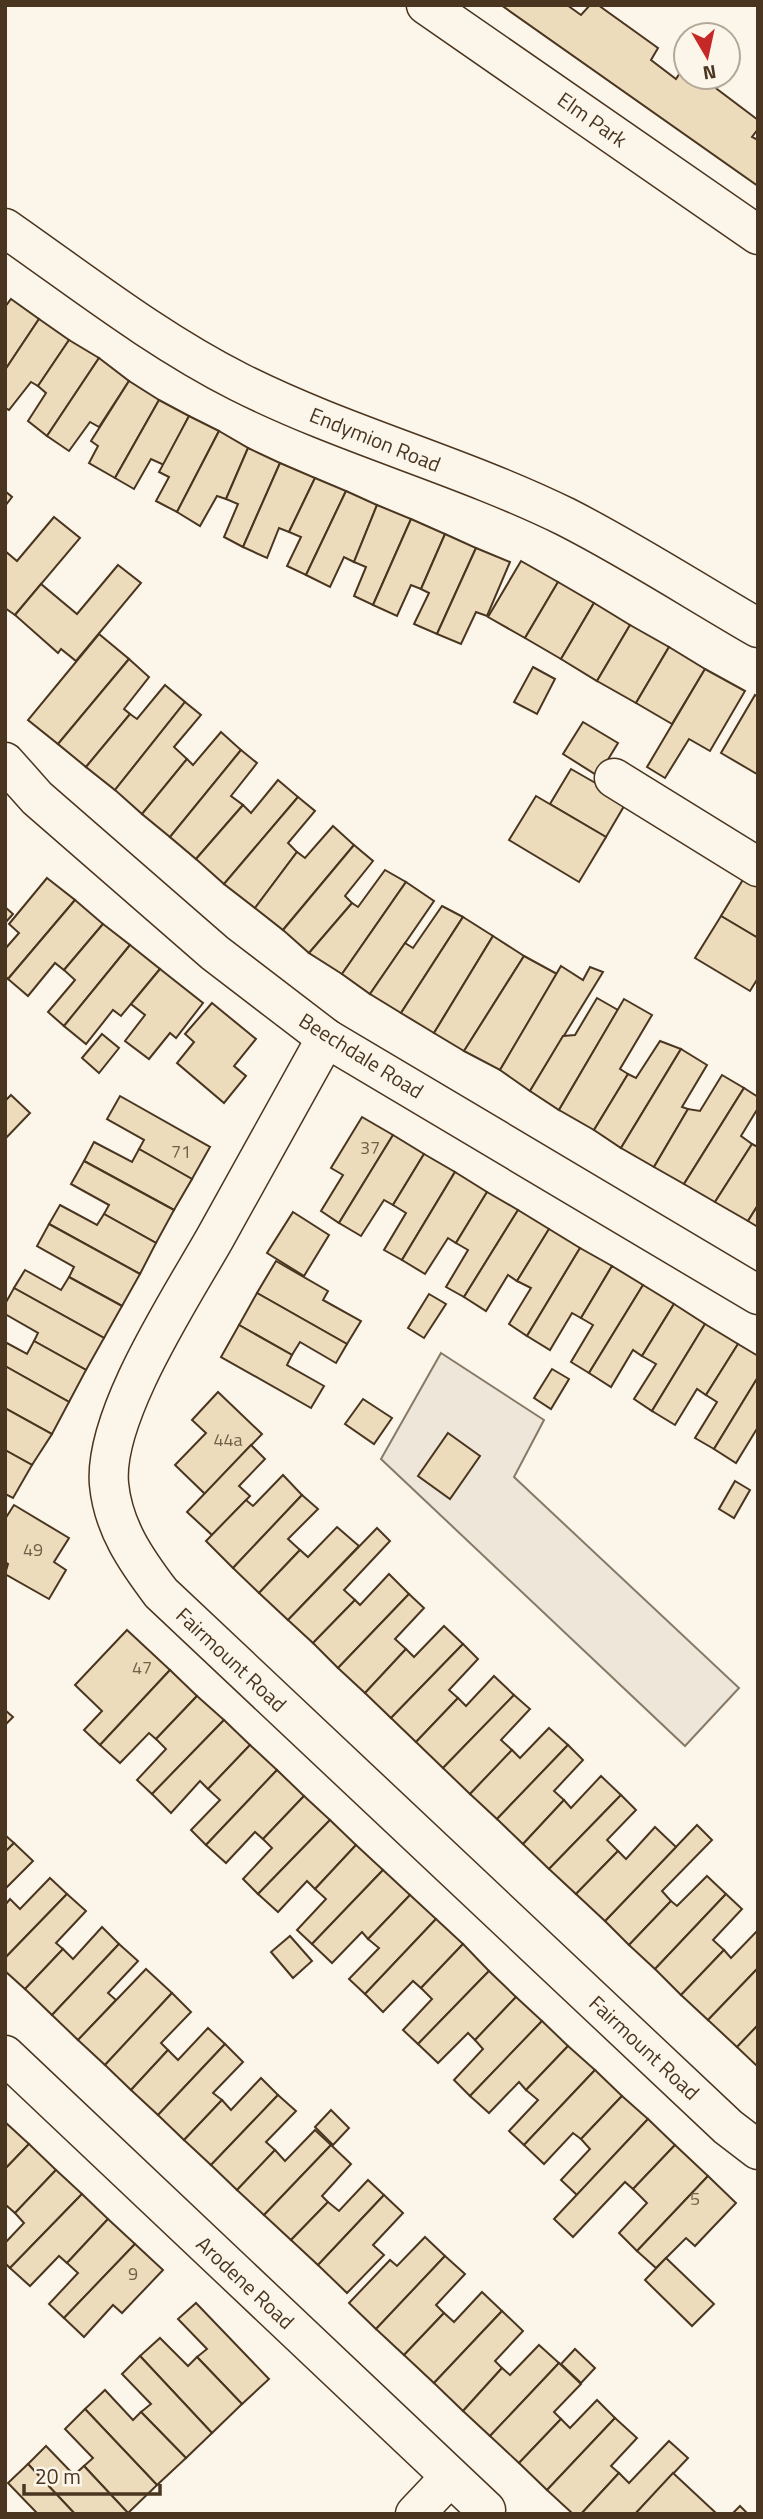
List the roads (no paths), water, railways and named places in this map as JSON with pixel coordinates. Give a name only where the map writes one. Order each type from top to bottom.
[{"type":"street","name":"Elm Park","points":[[426,5],[758,234]]},
{"type":"street","name":"Endymion Road","points":[[5,228],[161,337],[237,381],[315,418],[566,517],[758,628]]},
{"type":"street","name":"Beechdale Road","points":[[5,762],[37,798],[215,953],[326,1038],[758,1295]]},
{"type":"street","points":[[614,778],[758,867]]},
{"type":"street","name":"Fairmount Road","points":[[326,1038],[154,1346],[121,1415],[111,1448],[109,1483],[116,1520],[132,1555],[160,1593],[728,2127],[758,2150]]},
{"type":"street","name":"Arodene Road","points":[[5,2055],[486,2510]]},
{"type":"street","points":[[415,2514],[450,2477]]}]
